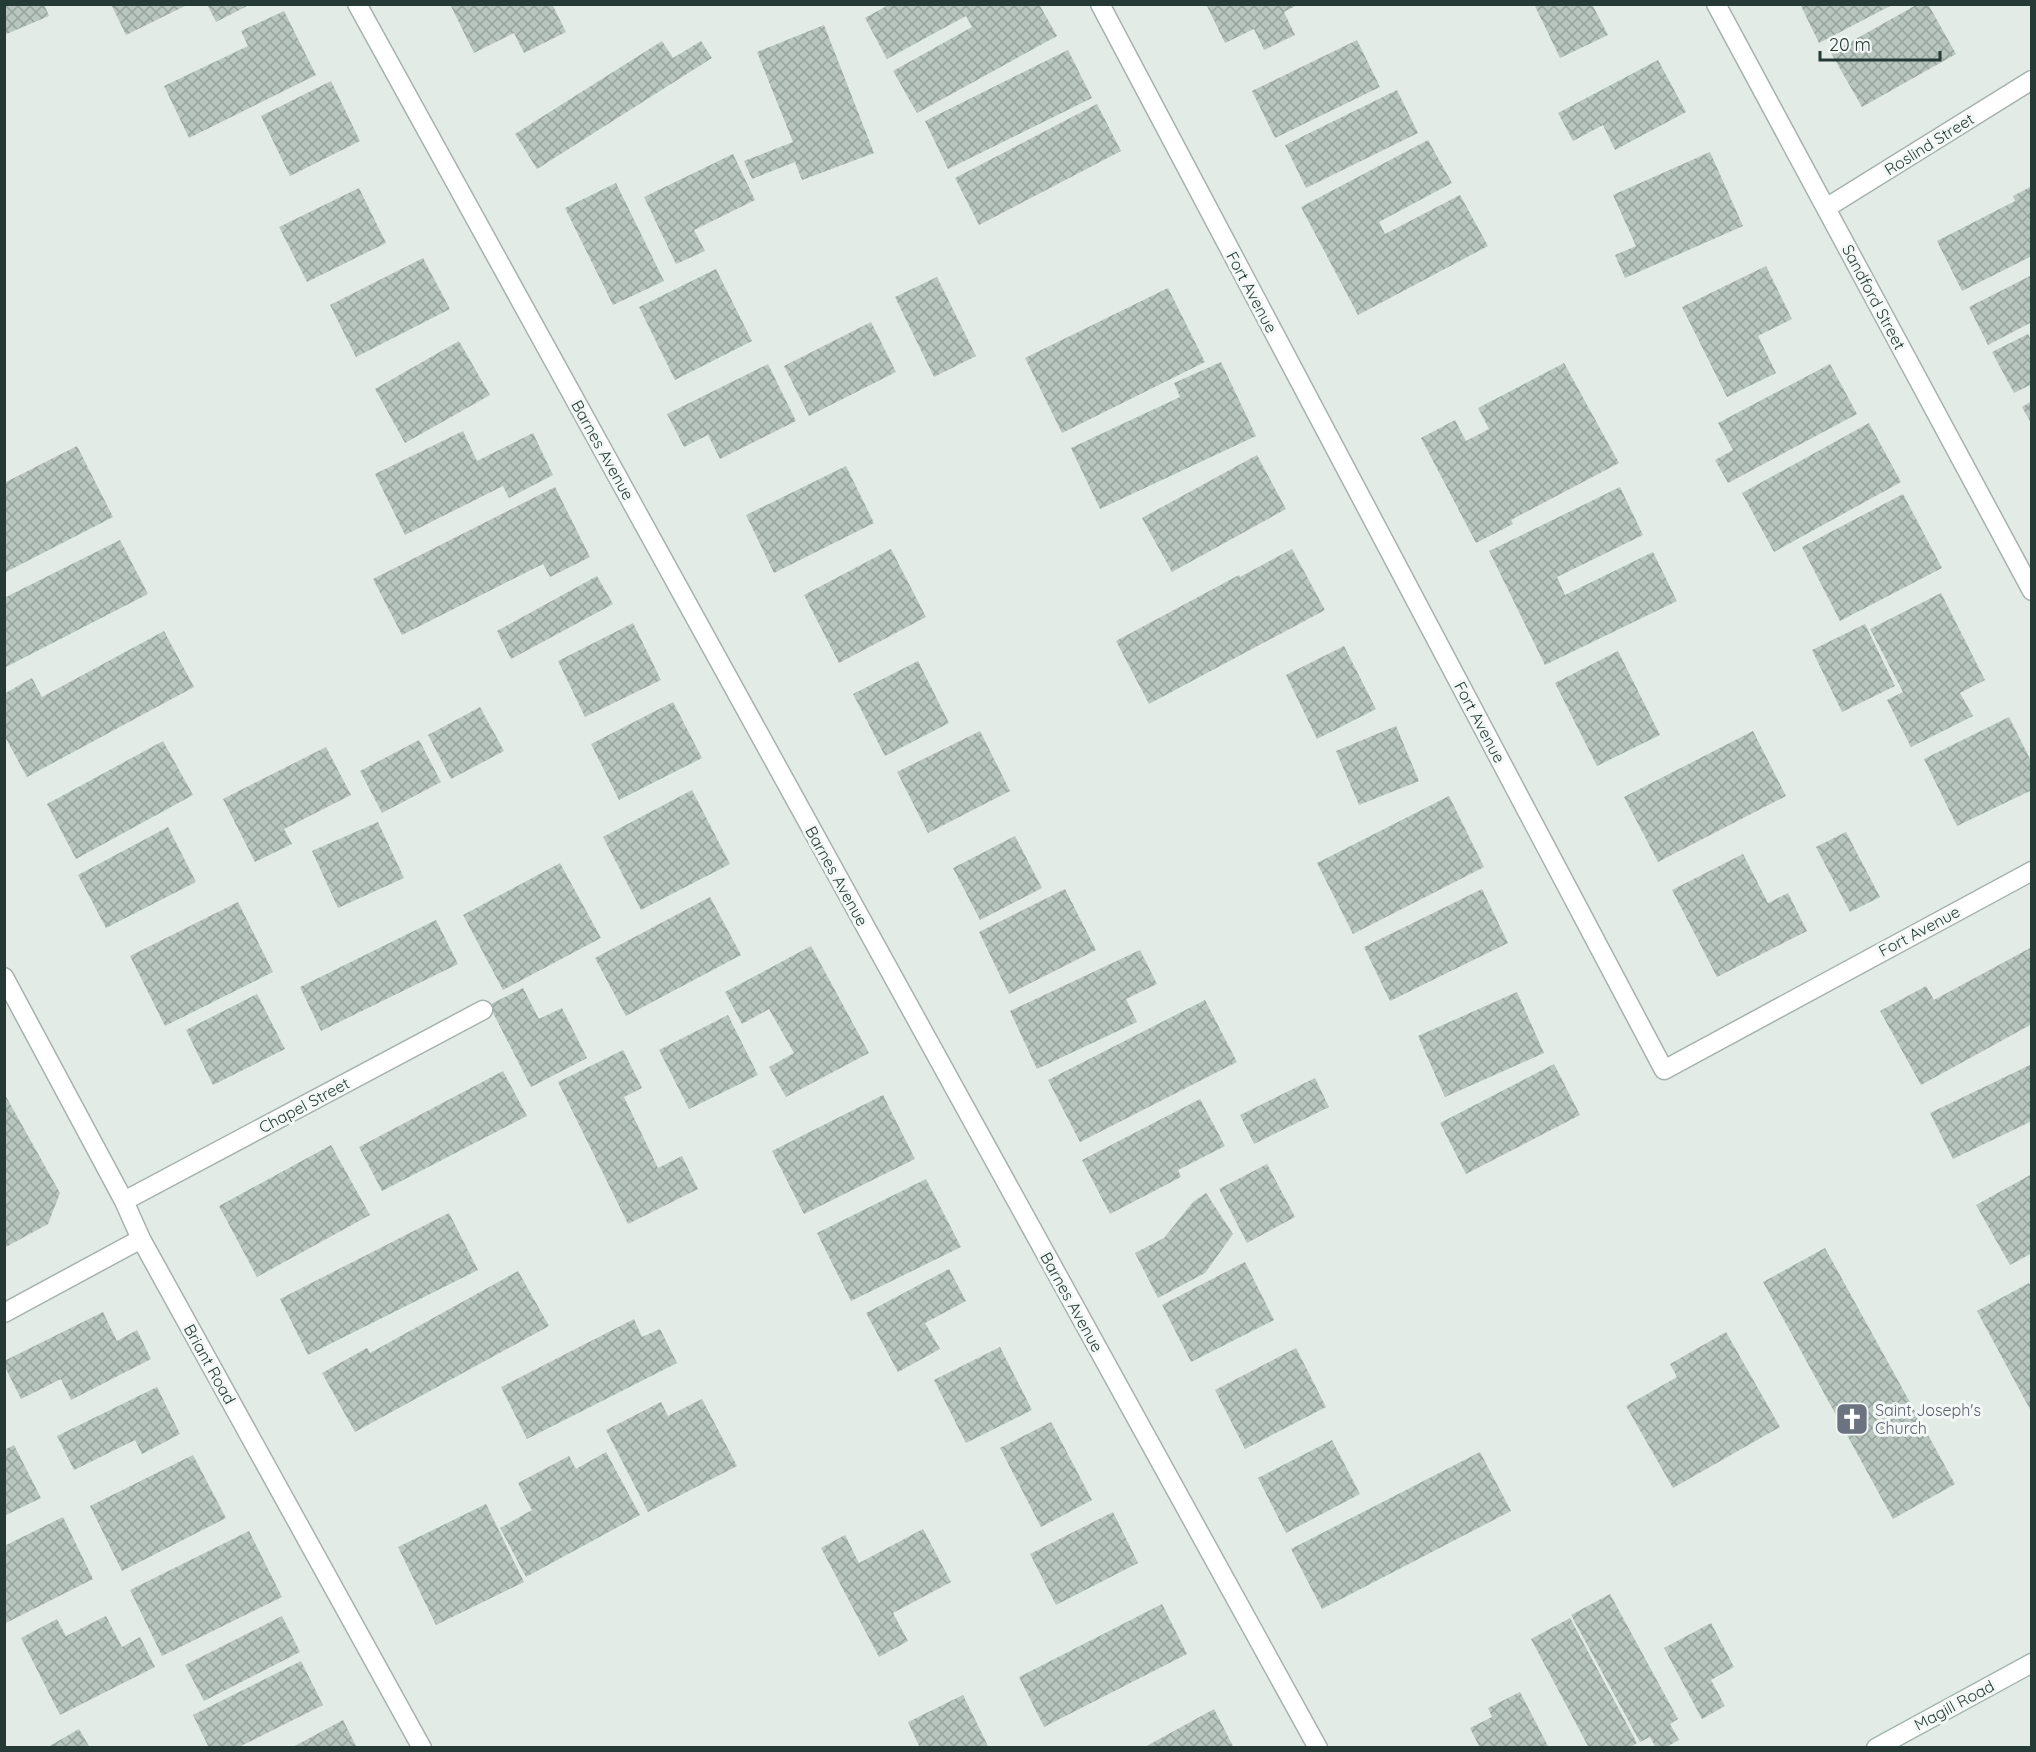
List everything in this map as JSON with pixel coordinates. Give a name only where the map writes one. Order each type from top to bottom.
[{"type":"street","name":"Barnes Avenue","points":[[357,4],[1318,1748]]},
{"type":"street","name":"Fort Avenue","points":[[1100,4],[1664,1070],[2031,871]]},
{"type":"street","name":"Sandford Street","points":[[1716,4],[2031,591]]},
{"type":"street","name":"Roslind Street","points":[[1826,208],[2031,80]]},
{"type":"street","name":"Briant Road","points":[[4,977],[124,1201],[141,1239],[422,1748]]},
{"type":"street","name":"Chapel Street","points":[[124,1201],[483,1010]]},
{"type":"street","points":[[4,1313],[141,1239]]},
{"type":"street","name":"Magill Road","points":[[1876,1748],[2031,1663]]},
{"type":"building","points":[[4,4],[44,4],[49,16],[4,35]]},
{"type":"building","points":[[111,4],[189,4],[126,35]]},
{"type":"building","points":[[207,4],[251,4],[216,22]]},
{"type":"building","points":[[450,4],[552,4],[566,32],[524,53],[514,33],[474,53]]},
{"type":"building","points":[[890,4],[1039,4],[1057,36],[917,113],[893,71],[972,27],[966,16],[887,59],[865,18]]},
{"type":"building","points":[[1206,4],[1299,4],[1284,12],[1295,35],[1264,50],[1254,29],[1225,43]]},
{"type":"building","points":[[1534,4],[1592,4],[1608,35],[1560,58]]},
{"type":"building","points":[[1800,4],[1894,4],[1819,43]]},
{"type":"building","points":[[1918,4],[1928,4],[1956,54],[1862,107],[1831,53]]},
{"type":"building","points":[[284,11],[316,75],[189,138],[164,86],[248,46],[241,31]]},
{"type":"building","points":[[824,25],[874,153],[802,180],[795,162],[752,179],[744,161],[793,142],[757,52]]},
{"type":"building","points":[[1357,40],[1380,87],[1275,138],[1252,91]]},
{"type":"building","points":[[662,41],[673,58],[701,41],[712,58],[537,169],[515,134]]},
{"type":"building","points":[[1068,50],[1092,98],[948,169],[925,121]]},
{"type":"building","points":[[1658,60],[1686,112],[1615,150],[1603,125],[1573,141],[1558,113]]},
{"type":"building","points":[[331,81],[360,141],[290,176],[261,116]]},
{"type":"building","points":[[1397,90],[1418,133],[1306,188],[1285,145]]},
{"type":"building","points":[[1097,104],[1121,151],[979,225],[955,178]]},
{"type":"building","points":[[1428,140],[1452,183],[1379,222],[1385,234],[1460,195],[1488,246],[1358,315],[1301,207]]},
{"type":"building","points":[[1710,152],[1743,226],[1625,278],[1615,255],[1636,246],[1613,195]]},
{"type":"building","points":[[733,154],[755,200],[694,230],[705,251],[676,264],[644,197]]},
{"type":"building","points":[[616,183],[664,281],[613,305],[565,208]]},
{"type":"building","points":[[2032,186],[2032,256],[1962,291],[1937,241],[2015,201],[2013,196]]},
{"type":"building","points":[[359,188],[386,243],[307,282],[279,227]]},
{"type":"building","points":[[423,258],[450,309],[356,357],[330,305]]},
{"type":"building","points":[[1766,266],[1792,319],[1758,336],[1776,373],[1727,397],[1682,307]]},
{"type":"building","points":[[716,269],[752,341],[675,380],[639,307]]},
{"type":"building","points":[[2032,275],[2032,322],[1988,345],[1969,307]]},
{"type":"building","points":[[937,277],[976,356],[934,377],[895,297]]},
{"type":"building","points":[[1168,288],[1205,362],[1062,433],[1025,358]]},
{"type":"building","points":[[871,322],[896,372],[809,416],[784,366]]},
{"type":"building","points":[[2028,334],[2030,338],[2032,337],[2032,384],[2014,393],[1992,352]]},
{"type":"building","points":[[459,341],[490,395],[405,443],[375,389]]},
{"type":"building","points":[[1221,362],[1256,436],[1100,509],[1071,448],[1180,397],[1174,383]]},
{"type":"building","points":[[1564,363],[1619,463],[1511,520],[1513,524],[1476,543],[1421,438],[1455,420],[1466,441],[1489,429],[1478,408]]},
{"type":"building","points":[[768,364],[796,421],[720,459],[708,435],[684,447],[667,414]]},
{"type":"building","points":[[1830,364],[1857,414],[1728,483],[1715,460],[1733,450],[1718,423]]},
{"type":"building","points":[[2032,401],[2032,425],[2022,407]]},
{"type":"building","points":[[1869,423],[1901,482],[1774,552],[1742,493]]},
{"type":"building","points":[[463,431],[477,461],[533,433],[553,475],[509,498],[503,486],[405,535],[375,474]]},
{"type":"building","points":[[77,446],[113,517],[4,573],[4,483]]},
{"type":"building","points":[[1257,455],[1286,509],[1172,572],[1142,518]]},
{"type":"building","points":[[846,466],[874,523],[774,573],[746,515]]},
{"type":"building","points":[[555,487],[590,557],[550,577],[543,564],[402,635],[373,579]]},
{"type":"building","points":[[1620,487],[1643,535],[1557,577],[1565,595],[1653,552],[1677,601],[1545,665],[1489,551]]},
{"type":"building","points":[[1903,494],[1942,568],[1840,621],[1802,547]]},
{"type":"building","points":[[120,540],[148,594],[4,668],[4,598]]},
{"type":"building","points":[[891,549],[926,617],[839,663],[804,595]]},
{"type":"building","points":[[1292,549],[1325,610],[1149,704],[1116,641]]},
{"type":"building","points":[[597,576],[613,604],[511,659],[497,631]]},
{"type":"building","points":[[1941,593],[1985,680],[1960,693],[1973,716],[1911,747],[1887,700],[1903,692],[1870,629]]},
{"type":"building","points":[[633,623],[661,680],[585,717],[558,661]]},
{"type":"building","points":[[1865,624],[1895,686],[1842,712],[1812,650]]},
{"type":"building","points":[[164,631],[194,687],[27,777],[4,735],[4,694],[32,678],[42,697]]},
{"type":"building","points":[[1344,646],[1376,709],[1317,739],[1286,675]]},
{"type":"building","points":[[1618,651],[1660,735],[1597,766],[1555,683]]},
{"type":"building","points":[[918,661],[949,723],[885,756],[853,694]]},
{"type":"building","points":[[673,702],[702,758],[619,800],[591,744]]},
{"type":"building","points":[[480,707],[504,751],[451,779],[428,735]]},
{"type":"building","points":[[2009,717],[2032,763],[2032,790],[1957,826],[1924,759]]},
{"type":"building","points":[[1396,726],[1419,781],[1359,805],[1336,751]]},
{"type":"building","points":[[980,731],[1010,791],[928,833],[897,772]]},
{"type":"building","points":[[1753,731],[1786,796],[1658,862],[1624,797]]},
{"type":"building","points":[[419,740],[441,782],[382,813],[360,771]]},
{"type":"building","points":[[163,741],[193,795],[76,859],[47,804]]},
{"type":"building","points":[[326,747],[351,795],[284,829],[292,844],[255,862],[223,799]]},
{"type":"building","points":[[692,790],[730,864],[641,910],[603,837]]},
{"type":"building","points":[[1449,796],[1484,867],[1353,934],[1317,863]]},
{"type":"building","points":[[378,822],[404,878],[338,908],[312,851]]},
{"type":"building","points":[[168,827],[196,882],[106,928],[78,875]]},
{"type":"building","points":[[1846,832],[1880,897],[1850,912],[1816,847]]},
{"type":"building","points":[[1015,836],[1042,888],[980,920],[953,868]]},
{"type":"building","points":[[1743,854],[1768,903],[1788,893],[1807,931],[1717,977],[1672,890]]},
{"type":"building","points":[[560,863],[601,938],[503,990],[463,915]]},
{"type":"building","points":[[1065,889],[1096,950],[1009,994],[979,932]]},
{"type":"building","points":[[1482,889],[1508,943],[1390,1001],[1364,947]]},
{"type":"building","points":[[710,897],[741,955],[626,1016],[595,958]]},
{"type":"building","points":[[238,902],[273,972],[165,1026],[130,956]]},
{"type":"building","points":[[436,920],[458,964],[321,1031],[300,987]]},
{"type":"building","points":[[811,946],[869,1053],[786,1097],[769,1067],[794,1053],[769,1009],[742,1024],[725,992]]},
{"type":"building","points":[[2032,947],[2032,1024],[1921,1085],[1880,1011],[1926,986],[1934,1000]]},
{"type":"building","points":[[1140,950],[1157,984],[1126,999],[1137,1022],[1037,1069],[1010,1011]]},
{"type":"building","points":[[523,988],[539,1019],[562,1008],[587,1058],[531,1087],[489,1005]]},
{"type":"building","points":[[1517,992],[1544,1053],[1445,1097],[1418,1036]]},
{"type":"building","points":[[257,994],[285,1049],[213,1085],[186,1030]]},
{"type":"building","points":[[1205,1000],[1237,1062],[1080,1142],[1048,1080]]},
{"type":"building","points":[[728,1015],[758,1075],[689,1109],[659,1050]]},
{"type":"building","points":[[623,1050],[642,1088],[624,1097],[658,1168],[682,1156],[698,1189],[628,1224],[558,1082]]},
{"type":"building","points":[[1554,1064],[1580,1115],[1466,1174],[1440,1123]]},
{"type":"building","points":[[2032,1064],[2032,1121],[1953,1159],[1930,1113]]},
{"type":"building","points":[[503,1071],[527,1116],[382,1191],[359,1147]]},
{"type":"building","points":[[1315,1078],[1329,1107],[1254,1144],[1240,1115]]},
{"type":"building","points":[[4,1093],[60,1193],[48,1224],[4,1248]]},
{"type":"building","points":[[883,1095],[915,1159],[804,1214],[772,1151]]},
{"type":"building","points":[[1200,1099],[1225,1146],[1178,1170],[1181,1177],[1110,1214],[1082,1160]]},
{"type":"building","points":[[331,1145],[370,1215],[257,1277],[219,1206]]},
{"type":"building","points":[[1267,1164],[1295,1217],[1247,1243],[1219,1189]]},
{"type":"building","points":[[2032,1174],[2032,1253],[2010,1265],[1976,1205]]},
{"type":"building","points":[[926,1179],[961,1247],[851,1301],[817,1233]]},
{"type":"building","points":[[1206,1193],[1233,1234],[1205,1273],[1158,1298],[1135,1253],[1164,1238],[1193,1202]]},
{"type":"building","points":[[449,1213],[478,1270],[308,1355],[280,1299]]},
{"type":"building","points":[[1825,1248],[1955,1484],[1893,1519],[1763,1282]]},
{"type":"building","points":[[1245,1262],[1274,1320],[1191,1362],[1162,1305]]},
{"type":"building","points":[[949,1269],[966,1301],[925,1323],[940,1349],[898,1372],[866,1313]]},
{"type":"building","points":[[518,1271],[549,1326],[355,1432],[322,1373],[367,1348],[370,1353]]},
{"type":"building","points":[[2029,1283],[2032,1288],[2032,1413],[1977,1311]]},
{"type":"building","points":[[103,1312],[117,1341],[137,1330],[151,1359],[71,1400],[61,1379],[21,1399],[4,1361]]},
{"type":"building","points":[[634,1319],[642,1337],[660,1329],[677,1363],[527,1439],[501,1387]]},
{"type":"building","points":[[1726,1332],[1780,1427],[1673,1488],[1626,1406],[1677,1377],[1670,1364]]},
{"type":"building","points":[[1000,1347],[1032,1410],[966,1443],[934,1380]]},
{"type":"building","points":[[1296,1348],[1326,1407],[1245,1449],[1215,1390]]},
{"type":"building","points":[[157,1387],[180,1434],[142,1454],[135,1440],[74,1470],[57,1436]]},
{"type":"building","points":[[702,1399],[737,1466],[648,1512],[606,1430],[661,1402],[668,1416]]},
{"type":"building","points":[[1051,1422],[1092,1500],[1041,1527],[1000,1448]]},
{"type":"building","points":[[1332,1440],[1360,1494],[1286,1533],[1258,1478]]},
{"type":"building","points":[[14,1445],[41,1498],[4,1516],[4,1450]]},
{"type":"building","points":[[606,1452],[640,1515],[526,1577],[500,1528],[532,1510],[518,1483],[569,1456],[576,1469]]},
{"type":"building","points":[[1480,1452],[1511,1511],[1322,1609],[1291,1549]]},
{"type":"building","points":[[193,1455],[226,1518],[122,1571],[90,1506]]},
{"type":"building","points":[[486,1504],[524,1582],[436,1625],[398,1547]]},
{"type":"building","points":[[1113,1512],[1138,1563],[1056,1605],[1030,1554]]},
{"type":"building","points":[[63,1517],[93,1579],[4,1624],[4,1546]]},
{"type":"building","points":[[923,1529],[951,1582],[893,1613],[908,1641],[879,1657],[821,1548],[845,1535],[859,1563]]},
{"type":"building","points":[[249,1531],[282,1597],[162,1656],[130,1590]]},
{"type":"building","points":[[1610,1594],[1678,1719],[1670,1724],[1679,1740],[1665,1748],[1656,1748],[1650,1737],[1640,1742],[1571,1615]]},
{"type":"building","points":[[1162,1604],[1187,1654],[1044,1727],[1019,1677]]},
{"type":"building","points":[[106,1616],[122,1647],[140,1637],[155,1667],[60,1715],[21,1638],[57,1619],[66,1636]]},
{"type":"building","points":[[282,1616],[300,1652],[204,1701],[185,1665]]},
{"type":"building","points":[[1570,1618],[1637,1743],[1629,1748],[1589,1748],[1531,1639]]},
{"type":"building","points":[[1711,1623],[1734,1667],[1711,1680],[1725,1706],[1702,1719],[1664,1648]]},
{"type":"building","points":[[301,1661],[323,1705],[237,1748],[209,1748],[193,1715]]},
{"type":"building","points":[[1520,1692],[1549,1748],[1480,1748],[1470,1728],[1492,1717],[1488,1708]]},
{"type":"building","points":[[963,1695],[989,1748],[920,1748],[908,1722]]},
{"type":"building","points":[[1214,1709],[1234,1748],[1143,1748]]},
{"type":"building","points":[[343,1720],[357,1748],[291,1748]]},
{"type":"building","points":[[79,1729],[90,1748],[46,1748]]},
{"type":"place","name":"Saint Joseph's Church","points":[[1852,1419]]}]
